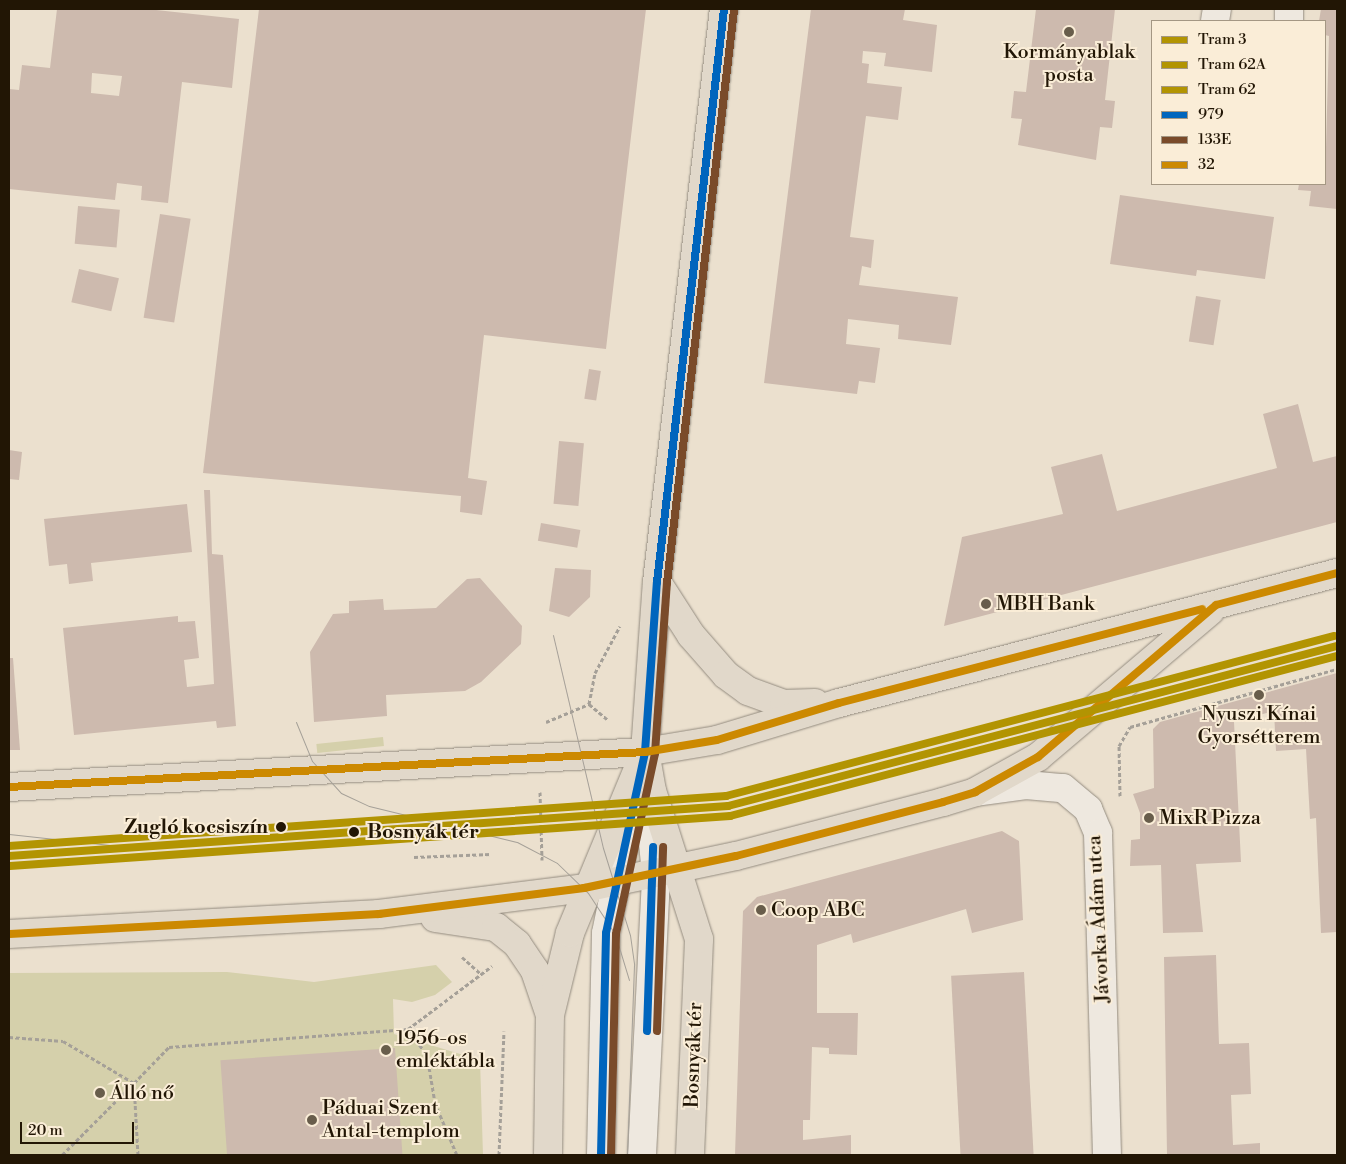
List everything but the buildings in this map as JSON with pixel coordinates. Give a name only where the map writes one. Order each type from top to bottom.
[{"type":"main road","points":[[548,1155],[550,1015],[570,933],[603,884],[645,752],[658,582],[724,9]]},
{"type":"main road","points":[[9,787],[645,752],[717,740],[839,702],[1337,573]]},
{"type":"main road","points":[[658,582],[716,665],[748,691],[784,704],[839,702]]},
{"type":"main road","points":[[975,792],[1038,757],[1216,605]]},
{"type":"main road","name":"Bosnyák tér","points":[[645,752],[667,872],[699,939],[690,1155]]},
{"type":"main road","points":[[9,934],[379,914],[551,893],[667,872],[943,802]]},
{"type":"main road","points":[[379,914],[466,920],[496,927],[517,944],[535,971],[550,1015]]},
{"type":"street","name":"Jávorka Ádám utca","points":[[943,802],[975,792],[1026,786],[1063,788],[1088,809],[1098,834],[1107,1155]]},
{"type":"street","name":"Bosnyák tér","points":[[642,1155],[667,872]]},
{"type":"street","points":[[601,1155],[606,933],[603,884]]},
{"type":"path","points":[[551,893],[540,850],[541,724],[590,704],[595,673],[623,622]]},
{"type":"path","points":[[1088,809],[1120,801],[1120,746],[1130,728],[1337,669]]},
{"type":"path","points":[[414,857],[491,854]]},
{"type":"path","points":[[62,1155],[169,1047],[408,1029],[495,963]]},
{"type":"path","points":[[408,1029],[427,1055],[435,1103],[457,1155]]},
{"type":"path","points":[[499,1155],[504,1030]]},
{"type":"path","points":[[9,1037],[63,1041],[134,1083]]},
{"type":"path","points":[[134,1083],[138,1155]]},
{"type":"shaded area","points":[[383,737],[384,746],[317,753],[316,744]]},
{"type":"shaded area","points":[[436,965],[452,982],[435,995],[412,1002],[393,999],[394,1034],[480,1060],[483,1155],[9,1155],[9,973],[227,972],[314,982]]},
{"type":"tram line","points":[[553,635],[603,848],[630,935],[634,965],[627,1155]]},
{"type":"tram line","name":"62","points":[[9,846],[726,796],[1334,636]]},
{"type":"tram line","name":"3","points":[[9,856],[728,806],[1337,646]]},
{"type":"tram line","name":"62A","points":[[10,866],[730,816],[1337,656]]},
{"type":"tram line","points":[[296,722],[312,761],[341,793],[369,806],[517,842],[557,863],[588,893],[615,934],[629,980]]},
{"type":"tram line","points":[[9,834],[137,848]]},
{"type":"transit line","name":"979","points":[[601,1155],[606,933],[645,752],[657,582],[724,9]]},
{"type":"transit line","name":"133E","points":[[611,1155],[616,934],[655,753],[667,583],[734,10]]},
{"type":"transit line","name":"32","points":[[9,934],[379,914],[584,888],[736,856],[943,802],[975,792],[1038,757],[1216,605],[1337,573]]},
{"type":"transit line","name":"32","points":[[9,787],[645,752],[717,740],[839,703],[1202,609]]},
{"type":"transit line","name":"979","points":[[647,1031],[653,847]]},
{"type":"transit line","name":"133E","points":[[657,1031],[663,847]]},
{"type":"place","name":"Kormányablak posta","points":[[1069,32]]},
{"type":"place","name":"MBH Bank","points":[[986,604]]},
{"type":"place","name":"Nyuszi Kínai Gyorsétterem","points":[[1259,695]]},
{"type":"place","name":"MixR Pizza","points":[[1149,818]]},
{"type":"place","name":"Zugló kocsiszín","points":[[281,827]]},
{"type":"place","name":"Bosnyák tér","points":[[354,832]]},
{"type":"place","name":"Coop ABC","points":[[761,910]]},
{"type":"place","name":"1956-os emléktábla","points":[[386,1050]]},
{"type":"place","name":"Álló nő","points":[[100,1093]]},
{"type":"place","name":"Páduai Szent Antal-templom","points":[[312,1120]]}]
